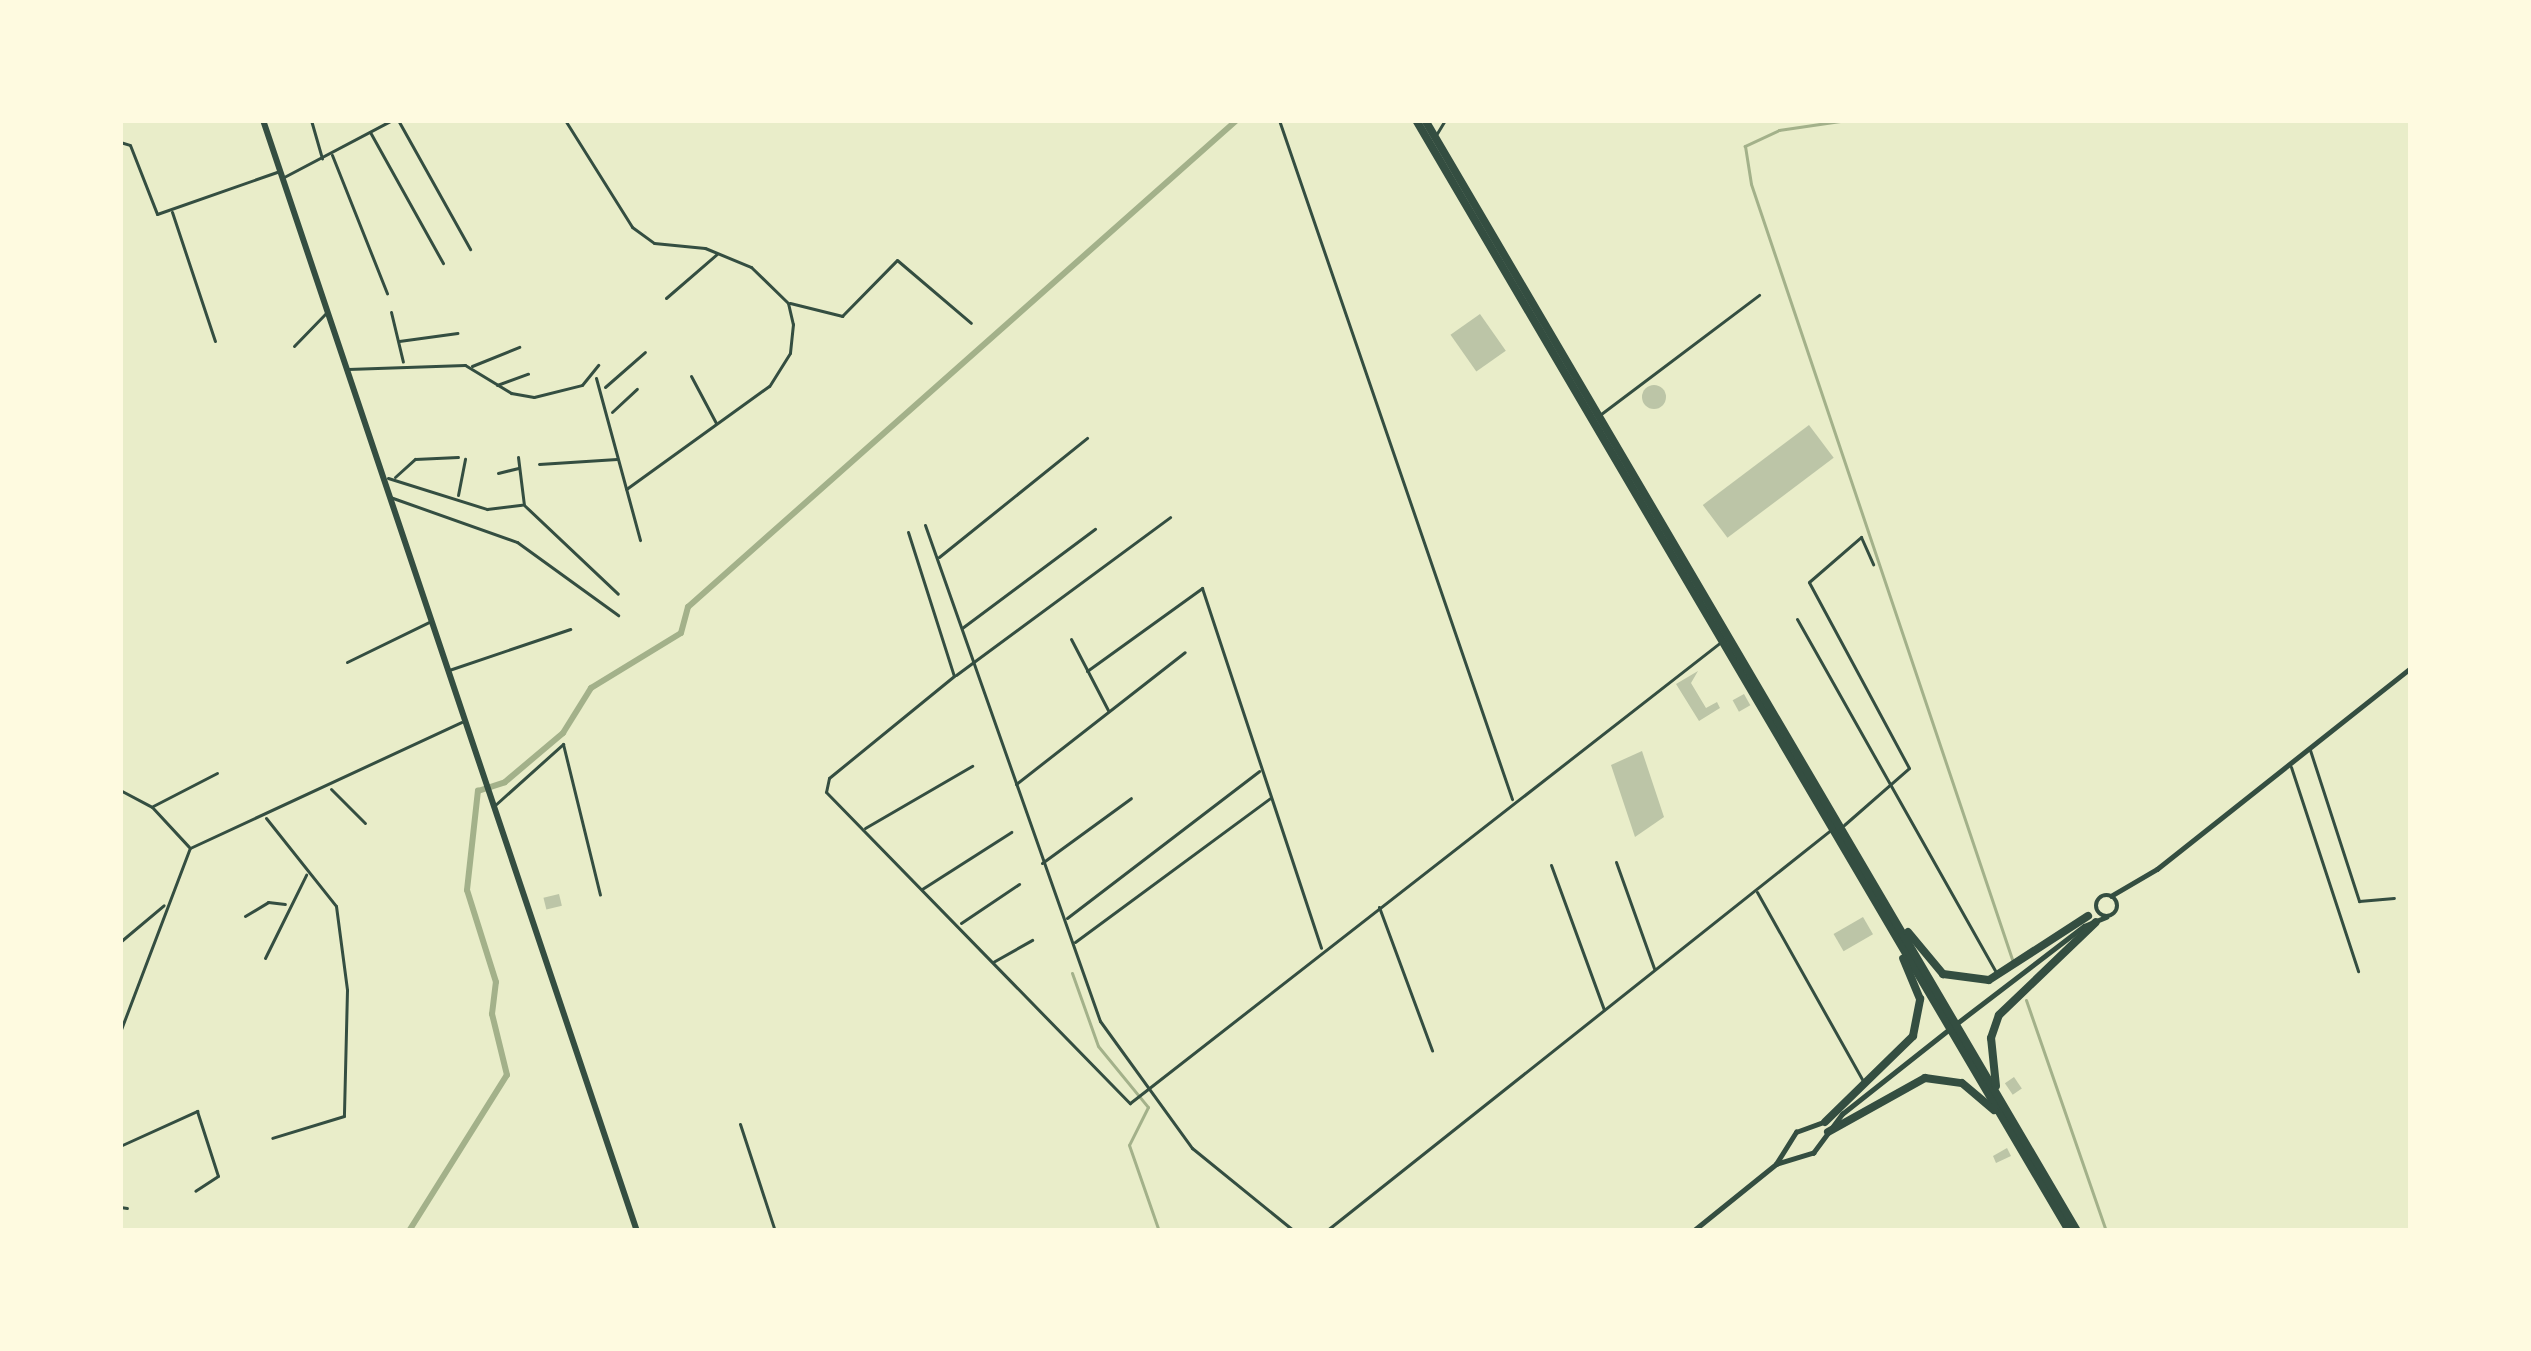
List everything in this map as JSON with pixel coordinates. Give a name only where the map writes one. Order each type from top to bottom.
[{"type":"highway","points":[[1421,120],[1435,136],[1599,415],[1873,897],[2073,1231]]},
{"type":"highway","points":[[1421,120],[1722,641],[1892,916],[2073,1231]]},
{"type":"highway","points":[[1826,1127],[1908,1044],[1921,1009],[1873,897]]},
{"type":"highway","points":[[1892,916],[1943,974],[1999,978],[2093,920]]},
{"type":"highway","points":[[1996,1094],[1990,1038],[1999,1016],[2093,920]]},
{"type":"highway","points":[[1826,1127],[1933,1077],[1962,1084],[2002,1117]]},
{"type":"main road","points":[[263,120],[637,1231]]},
{"type":"street","points":[[310,120],[322,159]]},
{"type":"street","points":[[120,142],[130,145],[153,211],[172,210],[332,155],[379,123],[395,120],[470,249]]},
{"type":"street","points":[[565,120],[622,218],[643,237],[718,253],[751,267],[788,303],[842,316],[897,260],[971,323]]},
{"type":"street","points":[[1279,120],[1513,801]]},
{"type":"street","points":[[1435,136],[1445,120]]},
{"type":"street","points":[[1640,120],[1713,120]]},
{"type":"street","points":[[370,132],[442,263]]},
{"type":"street","points":[[332,155],[386,293]]},
{"type":"street","points":[[172,210],[215,341]]},
{"type":"street","points":[[666,298],[718,253]]},
{"type":"street","points":[[1599,415],[1760,295]]},
{"type":"street","points":[[626,488],[717,424],[785,366],[793,324],[788,303]]},
{"type":"street","points":[[294,346],[327,312]]},
{"type":"street","points":[[391,312],[404,364]]},
{"type":"street","points":[[399,341],[458,332]]},
{"type":"street","points":[[346,369],[404,364],[471,366],[519,347]]},
{"type":"street","points":[[604,388],[645,352]]},
{"type":"street","points":[[594,378],[598,365]]},
{"type":"street","points":[[471,366],[497,385],[543,397],[594,378]]},
{"type":"street","points":[[497,385],[528,374]]},
{"type":"street","points":[[691,376],[717,424]]},
{"type":"street","points":[[594,378],[604,388],[640,540]]},
{"type":"street","points":[[610,414],[637,389]]},
{"type":"street","points":[[938,558],[1087,438]]},
{"type":"street","points":[[394,478],[415,459],[458,457]]},
{"type":"street","points":[[518,457],[524,505],[618,594]]},
{"type":"street","points":[[458,496],[465,459]]},
{"type":"street","points":[[539,464],[619,459]]},
{"type":"street","points":[[498,472],[520,468]]},
{"type":"street","points":[[382,478],[458,496],[497,511],[524,505]]},
{"type":"street","points":[[388,496],[504,535],[618,615]]},
{"type":"street","points":[[1170,517],[974,666],[954,676],[829,778],[826,792],[1125,1101],[1142,1096],[1322,950],[1722,641]]},
{"type":"street","points":[[925,525],[1106,1032],[1192,1148],[1294,1231]]},
{"type":"street","points":[[961,629],[1095,529]]},
{"type":"street","points":[[908,532],[954,676]]},
{"type":"street","points":[[1326,1231],[1837,829],[1907,764],[1809,581],[1861,537],[1873,564]]},
{"type":"street","points":[[1087,670],[1202,588],[1322,950]]},
{"type":"street","points":[[1797,619],[1999,978]]},
{"type":"street","points":[[346,662],[431,621]]},
{"type":"street","points":[[448,671],[570,629]]},
{"type":"street","points":[[1071,639],[1108,712]]},
{"type":"street","points":[[1015,785],[1185,652]]},
{"type":"street","points":[[2097,902],[2134,884],[2411,668]]},
{"type":"street","points":[[120,1032],[190,848],[329,788],[464,720]]},
{"type":"street","points":[[492,802],[563,744],[600,895]]},
{"type":"street","points":[[2310,748],[2359,901],[2394,898]]},
{"type":"street","points":[[2290,764],[2358,970]]},
{"type":"street","points":[[862,829],[972,766]]},
{"type":"street","points":[[1064,919],[1261,770]]},
{"type":"street","points":[[152,807],[218,773]]},
{"type":"street","points":[[329,788],[365,823]]},
{"type":"street","points":[[120,790],[152,807],[190,848]]},
{"type":"street","points":[[1042,863],[1131,798]]},
{"type":"street","points":[[1074,944],[1270,798]]},
{"type":"street","points":[[265,816],[336,906],[341,926],[344,1116],[272,1138]]},
{"type":"street","points":[[922,889],[1011,832]]},
{"type":"street","points":[[1616,862],[1655,970]]},
{"type":"street","points":[[1551,865],[1604,1011]]},
{"type":"street","points":[[265,958],[287,904],[308,872]]},
{"type":"street","points":[[958,926],[1018,884]]},
{"type":"street","points":[[1776,1164],[1819,1144],[1826,1127],[2118,904],[2134,884]]},
{"type":"street","points":[[1756,890],[1865,1084]]},
{"type":"street","points":[[2111,896],[2118,904]]},
{"type":"street","points":[[245,916],[268,902],[287,904]]},
{"type":"street","points":[[2093,920],[2097,902]]},
{"type":"street","points":[[2093,920],[2097,902]]},
{"type":"street","points":[[120,942],[166,903]]},
{"type":"street","points":[[1378,907],[1432,1050]]},
{"type":"street","points":[[993,962],[1032,940]]},
{"type":"street","points":[[120,1146],[197,1111],[218,1176],[195,1191]]},
{"type":"street","points":[[740,1124],[775,1231]]},
{"type":"street","points":[[1693,1231],[1776,1164],[1792,1141],[1809,1129],[1826,1127]]},
{"type":"street","points":[[1809,1129],[1819,1144]]},
{"type":"street","points":[[1792,1141],[1802,1155]]},
{"type":"building","points":[[1480,314],[1506,351],[1476,372],[1451,335]]},
{"type":"building","points":[[1654,385],[1663,388],[1663,406],[1654,409],[1645,406],[1642,397],[1645,388]]},
{"type":"building","points":[[1809,425],[1834,458],[1727,538],[1703,505]]},
{"type":"building","points":[[1698,671],[1691,683],[1706,708],[1717,702],[1720,708],[1699,721],[1676,684]]},
{"type":"building","points":[[1744,694],[1750,705],[1739,712],[1733,700]]},
{"type":"building","points":[[1642,751],[1664,817],[1635,837],[1611,765]]},
{"type":"building","points":[[559,894],[562,906],[546,910],[543,898]]},
{"type":"building","points":[[1863,917],[1873,934],[1844,951],[1834,934]]},
{"type":"building","points":[[2014,1077],[2022,1089],[2013,1095],[2005,1083]]},
{"type":"building","points":[[2007,1148],[2011,1156],[1996,1163],[1993,1156]]},
{"type":"waterway","points":[[409,1231],[507,1075],[492,1014],[496,982],[467,890],[478,791],[505,782],[563,733],[591,688],[681,633],[688,607],[1237,120]]},
{"type":"waterway","points":[[1847,120],[1779,130],[1745,146],[1751,184],[2012,959]]},
{"type":"waterway","points":[[1072,973],[1098,1046],[1148,1107],[1129,1145],[1159,1231]]},
{"type":"waterway","points":[[2026,1000],[2106,1231]]}]
